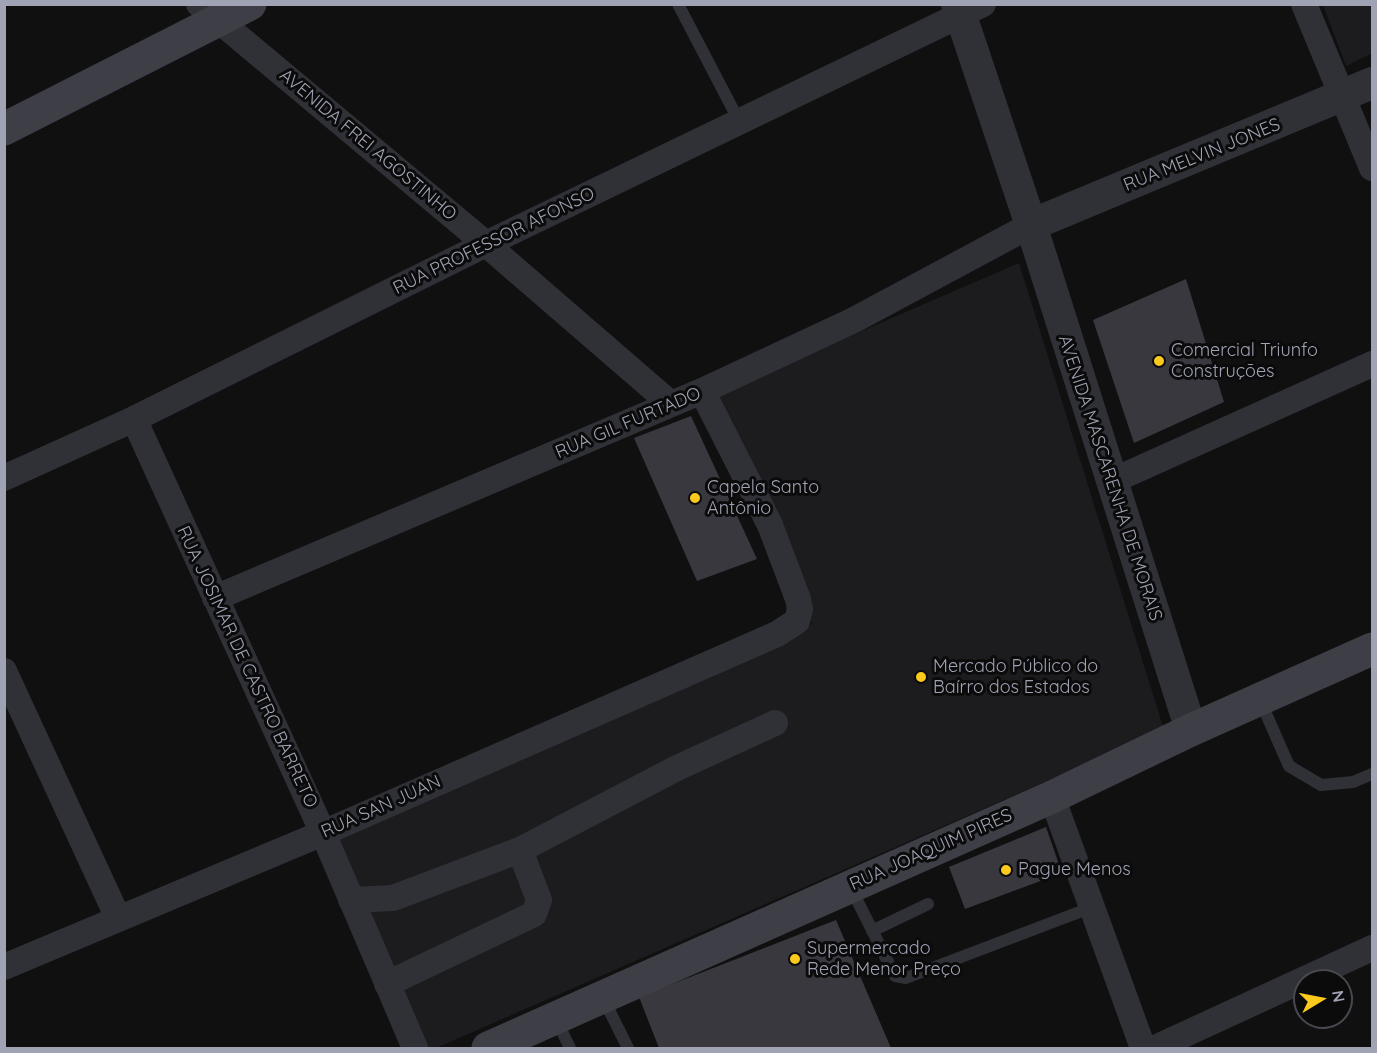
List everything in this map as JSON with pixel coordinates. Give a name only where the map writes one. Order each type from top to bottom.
[{"type":"main road","points":[[4,129],[209,12],[250,4]]},
{"type":"main road","name":"RUA JOAQUIM PIRES","points":[[488,1048],[1052,797],[1191,730],[1372,649]]},
{"type":"street","points":[[1304,4],[1372,168]]},
{"type":"street","name":"RUA PROFESSOR AFONSO","points":[[4,478],[134,419],[966,8]]},
{"type":"street","name":"AVENIDA MASCARENHA DE MORAIS","points":[[966,8],[1110,482],[1191,730]]},
{"type":"street","name":"AVENIDA FREI AGOSTINHO","points":[[209,12],[486,244],[671,404]]},
{"type":"street","name":"RUA MELVIN JONES","points":[[1031,225],[1372,83]]},
{"type":"street","name":"RUA GIL FURTADO","points":[[214,598],[702,391],[854,320],[1031,225]]},
{"type":"street","points":[[1110,482],[1372,364]]},
{"type":"street","name":"RUA SAN JUAN","points":[[4,967],[323,833],[777,634],[796,621],[800,609],[770,525],[702,391]]},
{"type":"street","name":"RUA JOSIMAR DE CASTRO BARRETO","points":[[134,419],[323,833],[415,1048]]},
{"type":"street","points":[[4,671],[118,918]]},
{"type":"street","points":[[351,900],[393,898],[520,850],[677,768],[775,723]]},
{"type":"street","points":[[1052,797],[1090,908],[1143,1048]]},
{"type":"street","points":[[387,984],[534,914],[539,900],[520,850]]},
{"type":"street","points":[[1155,1048],[1372,948]]},
{"type":"lane","points":[[678,4],[739,121]]},
{"type":"lane","points":[[1260,700],[1289,766],[1321,785],[1353,782],[1372,774]]},
{"type":"lane","points":[[850,887],[894,976],[906,978],[1090,908]]},
{"type":"lane","points":[[872,931],[928,904]]},
{"type":"lane","points":[[603,997],[628,1048]]},
{"type":"lane","points":[[556,1018],[570,1048]]},
{"type":"shaded area","points":[[1323,5],[1372,5],[1372,53],[1346,66]]},
{"type":"shaded area","name":"Mercado Público do Baírro dos Estados","points":[[1019,263],[1164,730],[436,1048],[425,1048],[327,842],[812,624],[716,394]]},
{"type":"building","name":"Comercial Triunfo Construções","points":[[1186,279],[1224,402],[1134,443],[1093,320]]},
{"type":"building","name":"Capela Santo Antônio","points":[[691,416],[757,559],[697,581],[634,438]]},
{"type":"building","name":"Pague Menos","points":[[1046,827],[1062,873],[965,909],[949,867]]},
{"type":"building","name":"Supermercado Rede Menor Preço","points":[[836,920],[891,1048],[659,1048],[639,997]]},
{"type":"place","name":"Comercial Triunfo Construções","points":[[1159,361]]},
{"type":"place","name":"Capela Santo Antônio","points":[[695,498]]},
{"type":"place","name":"Mercado Público do Baírro dos Estados","points":[[921,677]]},
{"type":"place","name":"Pague Menos","points":[[1006,870]]},
{"type":"place","name":"Supermercado Rede Menor Preço","points":[[795,959]]}]
